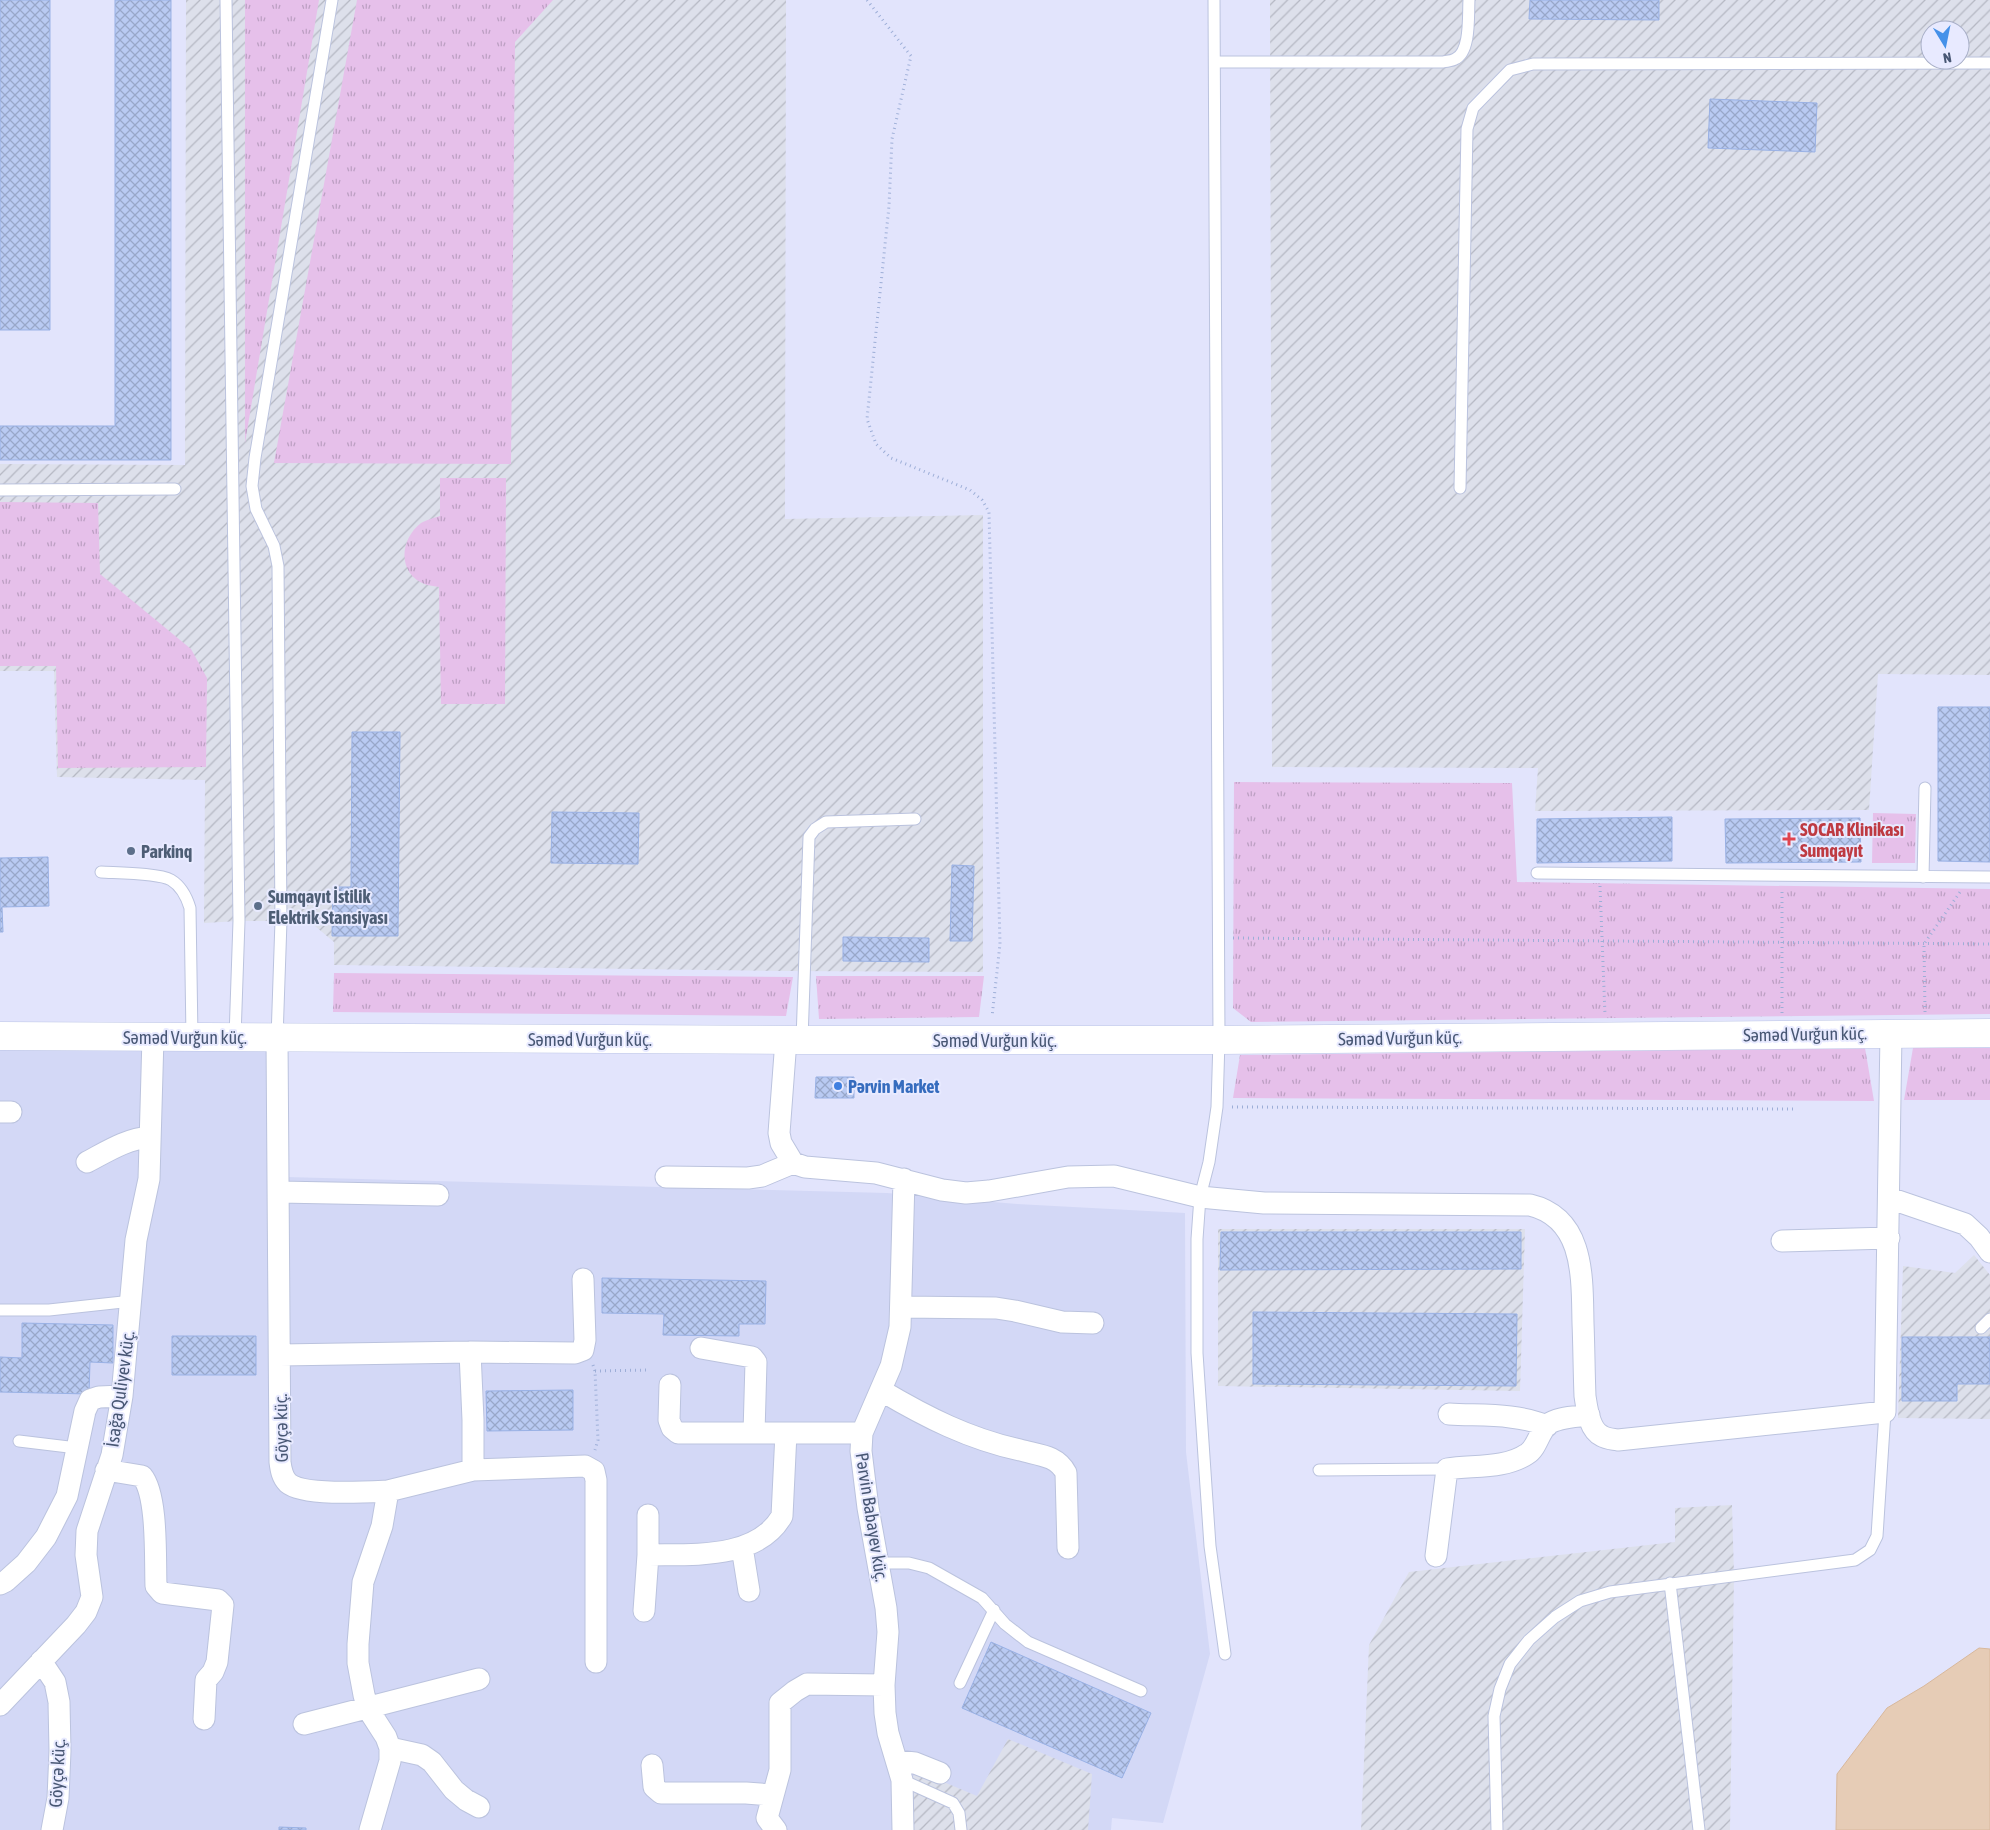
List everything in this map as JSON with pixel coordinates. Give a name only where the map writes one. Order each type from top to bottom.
[{"type":"main road","name":"Səməd Vurğun küç.","points":[[0,1036],[1218,1040],[1990,1033]]},
{"type":"street","points":[[794,1040],[779,1133],[781,1143],[794,1162],[806,1167],[876,1173],[942,1190],[966,1192],[989,1191],[1068,1177],[1114,1176],[1200,1197],[1264,1203],[1530,1206],[1541,1208],[1567,1228],[1575,1246],[1582,1274],[1585,1396],[1589,1415],[1594,1430],[1602,1436],[1618,1440],[1885,1412],[1891,1033]]},
{"type":"street","name":"İsağa Quliyev küç.","points":[[0,1705],[76,1625],[86,1612],[92,1598],[86,1555],[87,1531],[112,1455],[122,1396],[136,1240],[148,1179],[153,1037]]},
{"type":"street","name":"Göyçə küç.","points":[[277,1038],[280,1462],[282,1476],[289,1484],[299,1488],[323,1492],[388,1491]]},
{"type":"street","points":[[87,1162],[125,1141],[150,1136]]},
{"type":"street","points":[[666,1176],[748,1178],[762,1176],[794,1162]]},
{"type":"street","name":"Pərvin Babayev küç.","points":[[903,1830],[900,1770],[888,1733],[884,1685],[888,1632],[886,1608],[863,1477],[862,1433],[882,1391],[891,1366],[900,1327],[904,1179]]},
{"type":"street","points":[[278,1192],[438,1195]]},
{"type":"street","points":[[1889,1198],[1965,1224],[1979,1237],[1990,1252]]},
{"type":"street","points":[[1782,1241],[1889,1238]]},
{"type":"street","points":[[280,1355],[470,1352],[575,1353],[583,1350],[585,1340],[583,1279]]},
{"type":"street","points":[[901,1307],[996,1308],[1016,1310],[1062,1322],[1093,1323]]},
{"type":"street","points":[[701,1348],[752,1357],[756,1362],[754,1433]]},
{"type":"street","points":[[470,1352],[473,1470]]},
{"type":"street","points":[[670,1385],[669,1420],[672,1428],[678,1433],[862,1433]]},
{"type":"street","points":[[882,1391],[922,1415],[969,1436],[1053,1458],[1061,1464],[1066,1472],[1068,1548]]},
{"type":"street","points":[[0,1584],[26,1563],[46,1537],[67,1496],[85,1411],[90,1400],[99,1397],[122,1396]]},
{"type":"street","points":[[1449,1414],[1519,1418],[1532,1420],[1547,1426]]},
{"type":"street","points":[[1436,1556],[1448,1469],[1500,1464],[1516,1459],[1529,1453],[1547,1426],[1557,1421],[1589,1415]]},
{"type":"street","points":[[648,1555],[718,1552],[742,1547],[758,1539],[776,1526],[782,1516],[786,1434]]},
{"type":"street","points":[[370,1830],[390,1761],[390,1748],[386,1737],[368,1709],[358,1663],[363,1582],[382,1526],[388,1491],[473,1470],[585,1466],[594,1471],[596,1480],[596,1662]]},
{"type":"street","points":[[106,1470],[142,1476],[148,1483],[152,1502],[156,1586],[162,1593],[218,1600],[222,1605],[217,1662],[206,1680],[204,1719]]},
{"type":"street","points":[[644,1611],[648,1555],[648,1515]]},
{"type":"street","points":[[742,1547],[749,1591]]},
{"type":"street","name":"Göyçə küç.","points":[[42,1661],[55,1682],[58,1702],[60,1752],[58,1798],[52,1830]]},
{"type":"street","points":[[304,1724],[479,1679]]},
{"type":"street","points":[[769,1826],[772,1795],[780,1770],[780,1702],[795,1690],[807,1684],[884,1685]]},
{"type":"street","points":[[390,1748],[422,1755],[432,1762],[454,1790],[466,1800],[479,1807]]},
{"type":"street","points":[[900,1770],[915,1763],[940,1773]]},
{"type":"street","points":[[652,1765],[654,1788],[661,1793],[746,1793],[772,1795]]},
{"type":"lane","points":[[226,0],[239,920],[235,1037]]},
{"type":"lane","points":[[277,1038],[281,920],[278,566],[274,546],[256,509],[252,486],[255,458],[332,0]]},
{"type":"lane","points":[[1214,0],[1218,1040],[1217,1107],[1209,1162],[1200,1197],[1197,1238],[1197,1353],[1210,1546],[1226,1654]]},
{"type":"lane","points":[[1215,62],[1444,62],[1457,59],[1464,50],[1468,35],[1468,0]]},
{"type":"lane","points":[[1460,488],[1467,129],[1473,108],[1510,70],[1533,64],[1990,63]]},
{"type":"lane","points":[[0,490],[175,489]]},
{"type":"lane","points":[[1923,877],[1925,788]]},
{"type":"lane","points":[[794,1040],[809,837],[815,829],[826,822],[915,820]]},
{"type":"lane","points":[[101,872],[161,877],[172,880],[186,896],[190,908],[192,1037]]},
{"type":"lane","points":[[1536,873],[1990,877]]},
{"type":"lane","points":[[0,1310],[49,1310],[132,1301]]},
{"type":"lane","points":[[1981,1328],[1990,1320]]},
{"type":"lane","points":[[1497,1830],[1494,1716],[1500,1689],[1510,1664],[1529,1640],[1548,1623],[1580,1601],[1610,1592],[1855,1560],[1870,1550],[1878,1536],[1885,1412]]},
{"type":"lane","points":[[19,1441],[77,1448]]},
{"type":"lane","points":[[1319,1470],[1448,1469]]},
{"type":"lane","points":[[878,1563],[909,1562],[929,1568],[982,1598],[1005,1624],[1028,1642],[1141,1691]]},
{"type":"lane","points":[[1670,1583],[1699,1830]]},
{"type":"lane","points":[[960,1683],[994,1610]]},
{"type":"lane","points":[[900,1770],[953,1803],[959,1813],[961,1830]]},
{"type":"path","points":[[868,0],[911,56],[892,139],[890,206],[867,419],[876,444],[891,458],[970,490],[982,500],[989,512],[1000,944],[990,1040]]},
{"type":"path","points":[[1600,884],[1605,1018]]},
{"type":"path","points":[[1782,886],[1782,1016]]},
{"type":"path","points":[[1925,1015],[1924,944],[1962,889]]},
{"type":"path","points":[[1233,938],[1990,944]]},
{"type":"path","points":[[1217,1107],[1795,1109]]},
{"type":"path","points":[[583,1350],[595,1371],[598,1440],[585,1466]]},
{"type":"path","points":[[595,1371],[648,1370]]},
{"type":"shaded area","points":[[186,0],[786,0],[785,519],[983,515],[983,972],[334,965],[334,942],[309,921],[204,923],[205,780],[57,777],[54,671],[0,671],[0,464],[185,465]]},
{"type":"shaded area","points":[[1270,0],[1990,0],[1990,675],[1878,674],[1869,810],[1535,811],[1538,768],[1272,767]]},
{"type":"shaded area","points":[[0,1049],[283,1050],[286,1177],[887,1193],[1017,1204],[1185,1213],[1186,1452],[1210,1654],[1163,1823],[1112,1818],[1111,1830],[0,1830]]},
{"type":"shaded area","points":[[1218,1229],[1525,1229],[1520,1391],[1218,1386]]},
{"type":"shaded area","points":[[1974,1255],[1990,1275],[1990,1419],[1898,1418],[1903,1266],[1955,1273]]},
{"type":"shaded area","points":[[1732,1505],[1734,1575],[1730,1830],[1361,1830],[1369,1645],[1409,1572],[1675,1542],[1675,1508]]},
{"type":"shaded area","points":[[1979,1648],[1990,1649],[1990,1830],[1836,1830],[1837,1774],[1887,1708],[1924,1686]]},
{"type":"shaded area","points":[[1008,1739],[1092,1774],[1088,1830],[911,1830],[909,1791],[915,1770],[977,1796]]},
{"type":"green space","points":[[245,0],[319,0],[245,443]]},
{"type":"green space","points":[[357,0],[553,0],[515,42],[511,464],[274,463]]},
{"type":"green space","points":[[440,478],[506,478],[505,704],[441,704],[439,587],[427,585],[417,580],[410,573],[404,557],[408,538],[414,530],[421,523],[440,516]]},
{"type":"green space","points":[[0,502],[98,503],[100,574],[191,649],[207,678],[206,767],[58,768],[56,666],[0,666]]},
{"type":"green space","points":[[1234,782],[1512,783],[1517,882],[1990,889],[1990,1014],[1251,1022],[1233,1008]]},
{"type":"green space","points":[[1873,813],[1916,814],[1915,863],[1872,863]]},
{"type":"green space","points":[[334,973],[793,977],[786,1016],[333,1012]]},
{"type":"green space","points":[[816,976],[984,976],[979,1017],[819,1019]]},
{"type":"green space","points":[[1865,1048],[1874,1101],[1233,1098],[1240,1055]]},
{"type":"green space","points":[[1913,1048],[1990,1048],[1990,1100],[1904,1100]]},
{"type":"building","points":[[0,0],[50,0],[50,330],[0,330]]},
{"type":"building","points":[[115,0],[171,0],[171,460],[0,460],[0,426],[115,426]]},
{"type":"building","points":[[1530,0],[1659,0],[1659,20],[1529,19]]},
{"type":"building","points":[[1710,99],[1817,103],[1815,152],[1708,148]]},
{"type":"building","points":[[1938,707],[1990,707],[1990,862],[1938,861]]},
{"type":"building","points":[[352,732],[400,732],[398,936],[332,936],[333,887],[351,887]]},
{"type":"building","points":[[552,812],[639,813],[638,864],[551,863]]},
{"type":"building","points":[[1672,817],[1672,861],[1537,863],[1537,819]]},
{"type":"building","points":[[1860,818],[1861,862],[1726,863],[1725,819]]},
{"type":"building","points":[[48,857],[49,906],[2,907],[3,932],[0,932],[0,858]]},
{"type":"building","points":[[952,865],[974,866],[972,941],[950,941]]},
{"type":"building","points":[[843,937],[929,938],[929,962],[843,961]]},
{"type":"building","points":[[816,1077],[854,1077],[854,1098],[815,1098]]},
{"type":"building","points":[[1221,1232],[1521,1232],[1521,1269],[1220,1270]]},
{"type":"building","points":[[602,1278],[766,1281],[765,1324],[739,1324],[739,1336],[663,1335],[664,1314],[602,1313]]},
{"type":"building","points":[[1253,1312],[1517,1314],[1516,1386],[1253,1384]]},
{"type":"building","points":[[22,1323],[113,1325],[113,1363],[90,1362],[89,1394],[0,1392],[0,1357],[22,1358]]},
{"type":"building","points":[[172,1336],[256,1336],[256,1375],[172,1375]]},
{"type":"building","points":[[1902,1337],[1990,1337],[1990,1384],[1957,1384],[1957,1401],[1902,1401]]},
{"type":"building","points":[[573,1390],[573,1430],[487,1431],[486,1391]]},
{"type":"building","points":[[991,1642],[1151,1713],[1122,1778],[962,1708]]},
{"type":"building","points":[[279,1827],[306,1828],[306,1830],[279,1830]]},
{"type":"place","name":"SOCAR Klinikası Sumqayıt","points":[[1789,839]]},
{"type":"place","name":"Parkinq","points":[[131,851]]},
{"type":"place","name":"Sumqayıt İstilik Elektrik Stansiyası","points":[[258,906]]},
{"type":"place","name":"Pərvin Market","points":[[838,1086]]}]
